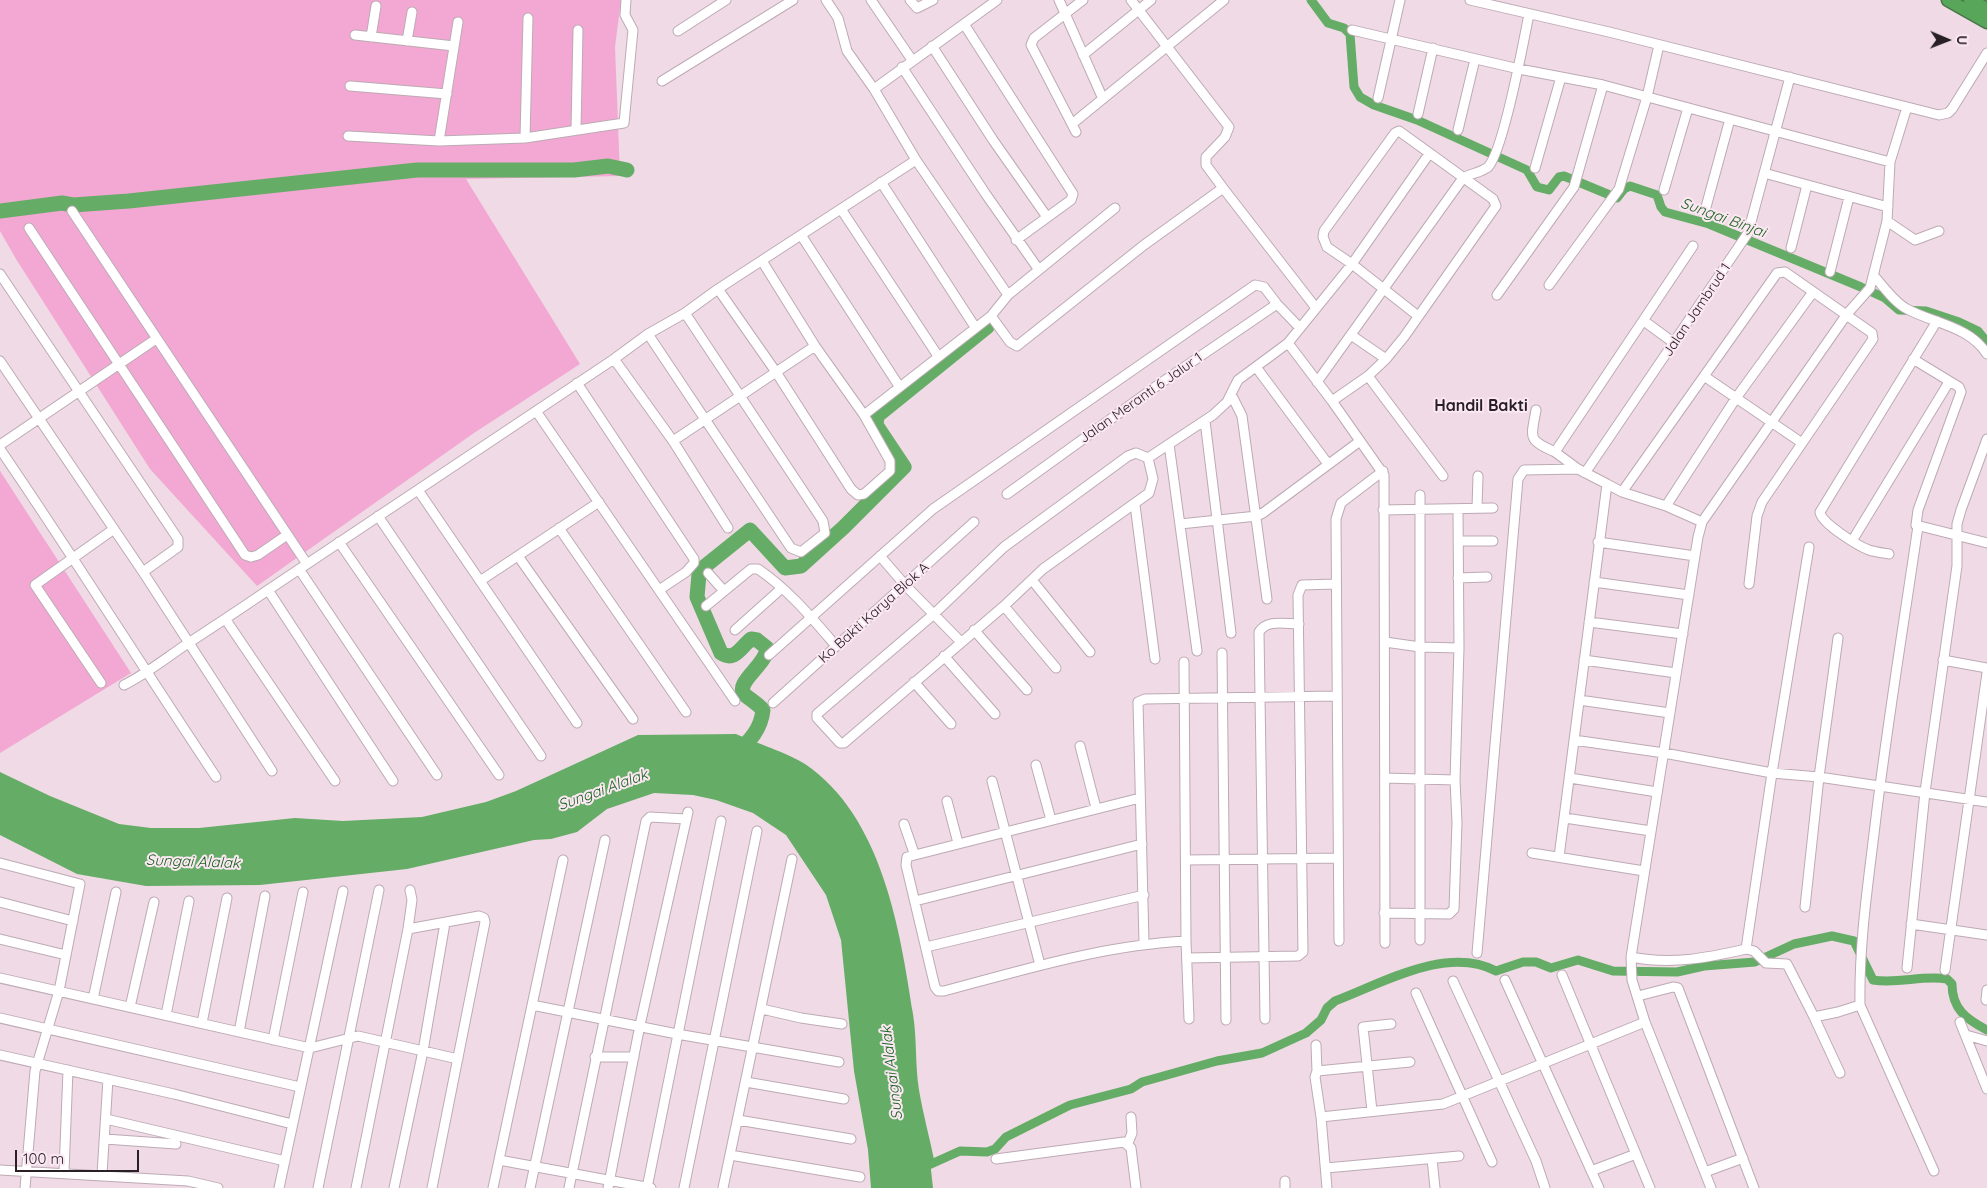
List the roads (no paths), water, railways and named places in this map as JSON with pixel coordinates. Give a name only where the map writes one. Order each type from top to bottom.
[{"type":"highway","points":[[1948,0],[1987,22]]},
{"type":"highway","points":[[1970,0],[1987,10]]},
{"type":"street","points":[[348,136],[439,141],[525,138],[624,123],[633,30],[625,15],[626,0]]},
{"type":"street","points":[[678,31],[726,0]]},
{"type":"street","points":[[662,81],[793,0]]},
{"type":"street","points":[[826,0],[838,18],[847,51],[874,89],[916,160],[1008,295]]},
{"type":"street","points":[[871,0],[912,60]]},
{"type":"street","points":[[910,0],[917,8],[933,0]]},
{"type":"street","points":[[874,89],[997,0]]},
{"type":"street","points":[[1059,0],[1103,99]]},
{"type":"street","points":[[1083,0],[1034,38],[1031,45],[1074,128],[1103,99],[1224,0]]},
{"type":"street","points":[[1131,0],[1229,127],[1225,136],[1206,157],[1209,170],[1316,308]]},
{"type":"street","points":[[1083,55],[1151,0]]},
{"type":"street","points":[[1378,98],[1400,0]]},
{"type":"street","points":[[1470,0],[1939,115],[1948,113],[1987,53]]},
{"type":"street","points":[[371,37],[376,6]]},
{"type":"street","points":[[407,41],[412,12]]},
{"type":"street","points":[[1317,382],[1463,178],[1488,166],[1496,151],[1519,69],[1529,14]]},
{"type":"street","points":[[525,138],[528,18]]},
{"type":"street","points":[[439,141],[458,22]]},
{"type":"street","points":[[964,24],[1073,194],[1071,200],[1016,240]]},
{"type":"street","points":[[576,130],[578,30]]},
{"type":"street","points":[[1352,30],[1519,69],[1603,85],[1890,162]]},
{"type":"street","points":[[355,35],[454,46]]},
{"type":"street","points":[[1549,285],[1619,189],[1647,97],[1659,45]]},
{"type":"street","points":[[932,46],[993,140],[1047,217]]},
{"type":"street","points":[[1418,114],[1433,48]]},
{"type":"street","points":[[1458,130],[1475,59]]},
{"type":"street","points":[[902,67],[1016,240],[1039,270]]},
{"type":"street","points":[[1535,168],[1561,78]]},
{"type":"street","name":"Jalan Jambrud 1","points":[[1581,471],[1674,343],[1748,233],[1790,78]]},
{"type":"street","points":[[1497,295],[1576,182],[1603,85]]},
{"type":"street","points":[[350,86],[447,94]]},
{"type":"street","points":[[1711,1188],[1645,1022],[1632,980],[1631,960],[1695,556],[1702,522],[1770,422],[1847,314],[1866,291],[1874,276],[1888,221],[1890,162],[1907,107]]},
{"type":"street","points":[[1664,190],[1688,108]]},
{"type":"street","points":[[1706,206],[1730,119]]},
{"type":"street","points":[[1332,400],[1368,376],[1386,359],[1418,316],[1496,206],[1493,198],[1429,154],[1403,132],[1396,131],[1324,232],[1323,237],[1327,247],[1384,288],[1418,316]]},
{"type":"street","points":[[1148,458],[1205,421],[1224,406],[1238,380],[1288,343],[1352,264],[1429,154]]},
{"type":"street","points":[[124,685],[147,674],[188,643],[226,620],[303,566],[614,359],[648,334],[685,313],[718,289],[916,160]]},
{"type":"street","points":[[1764,173],[1888,207]]},
{"type":"street","points":[[881,182],[975,327]]},
{"type":"street","points":[[1791,248],[1807,185]]},
{"type":"street","points":[[990,316],[1014,345],[1023,343],[1144,245],[1223,188]]},
{"type":"street","points":[[1830,272],[1849,197]]},
{"type":"street","points":[[864,415],[990,316],[1008,295],[1115,208]]},
{"type":"street","points":[[841,209],[938,356]]},
{"type":"street","points":[[72,211],[287,535],[303,566],[436,774]]},
{"type":"street","points":[[1888,221],[1915,240],[1939,231]]},
{"type":"street","points":[[29,228],[118,366],[245,555],[254,557],[287,535]]},
{"type":"street","points":[[801,235],[899,386]]},
{"type":"street","points":[[1555,452],[1693,246]]},
{"type":"street","points":[[718,289],[776,372],[851,489],[858,495],[864,494],[891,467],[890,462],[864,415],[816,346],[762,261]]},
{"type":"street","points":[[1622,492],[1778,273],[1785,272],[1847,314],[1872,333],[1873,339],[1762,502],[1757,516],[1749,584]]},
{"type":"street","points":[[1874,276],[1907,309],[1966,333],[1982,346],[1987,354]]},
{"type":"street","points":[[1,279],[178,538],[178,547],[143,572]]},
{"type":"street","points":[[769,655],[933,509],[1258,284],[1264,286],[1277,304],[1300,328]]},
{"type":"street","points":[[1666,506],[1736,398],[1813,292]]},
{"type":"street","name":"Jalan Meranti 6 Jalur 1","points":[[1007,494],[1277,304]]},
{"type":"street","points":[[648,334],[791,548],[801,552],[825,533],[823,520],[685,313]]},
{"type":"street","points":[[1644,321],[1674,343]]},
{"type":"street","points":[[1889,554],[1872,551],[1852,541],[1824,520],[1820,512],[1937,321]]},
{"type":"street","points":[[1351,335],[1386,359]]},
{"type":"street","points":[[0,444],[39,420],[156,339]]},
{"type":"street","points":[[1288,343],[1383,471],[1385,944]]},
{"type":"street","points":[[673,441],[816,346]]},
{"type":"street","points":[[614,359],[673,441],[728,528]]},
{"type":"street","points":[[1913,359],[1959,387],[1961,396],[1915,522],[1918,526],[1879,786],[1860,946],[1860,1005],[1934,1171]]},
{"type":"street","points":[[0,361],[143,572],[272,771]]},
{"type":"street","points":[[1256,367],[1328,464]]},
{"type":"street","points":[[1368,376],[1443,476]]},
{"type":"street","points":[[1704,376],[1802,443]]},
{"type":"street","points":[[1852,541],[1949,382]]},
{"type":"street","points":[[577,383],[694,559],[694,563],[686,572],[658,590]]},
{"type":"street","points":[[1231,394],[1242,416],[1267,599]]},
{"type":"street","points":[[1536,410],[1533,438],[1535,443],[1555,452],[1581,471],[1622,492],[1666,506],[1702,522]]},
{"type":"street","points":[[536,411],[735,701]]},
{"type":"street","points":[[1205,421],[1231,633]]},
{"type":"street","points":[[1907,968],[1925,792],[1956,566],[1956,536],[1960,510],[1987,439]]},
{"type":"street","points":[[1180,524],[1256,516],[1360,441]]},
{"type":"street","points":[[1169,444],[1197,650]]},
{"type":"street","points":[[0,448],[74,557],[147,674],[216,777]]},
{"type":"street","points":[[1136,453],[1148,458],[1153,479],[1151,490],[1135,505],[1043,569],[1004,606],[842,743],[817,717],[817,714],[934,614],[1004,547],[1128,456],[1136,453]]},
{"type":"street","points":[[1477,953],[1518,479],[1524,470],[1581,471]]},
{"type":"street","points":[[1339,941],[1336,519],[1339,507],[1383,471]]},
{"type":"street","points":[[1477,508],[1478,476]]},
{"type":"street","points":[[1559,857],[1598,542],[1607,484]]},
{"type":"street","points":[[418,490],[576,723]]},
{"type":"street","points":[[1420,495],[1420,940]]},
{"type":"street","points":[[480,581],[599,502]]},
{"type":"street","points":[[1135,505],[1156,659]]},
{"type":"street","points":[[1383,510],[1493,508]]},
{"type":"street","points":[[1384,913],[1449,914],[1454,909],[1459,648],[1458,509]]},
{"type":"street","points":[[378,516],[541,756]]},
{"type":"street","name":"Ko Bakti Karya Blok A","points":[[773,703],[974,522]]},
{"type":"street","points":[[1918,526],[1987,543]]},
{"type":"street","points":[[559,528],[686,712]]},
{"type":"street","points":[[101,683],[35,585],[114,529]]},
{"type":"street","points":[[1458,541],[1493,541]]},
{"type":"street","points":[[339,542],[499,775]]},
{"type":"street","points":[[1598,542],[1695,556]]},
{"type":"street","points":[[1746,949],[1772,773],[1809,547]]},
{"type":"street","points":[[518,556],[633,719]]},
{"type":"street","points":[[880,556],[905,585],[961,642]]},
{"type":"street","points":[[706,606],[754,568],[782,588],[811,616],[836,646]]},
{"type":"street","points":[[708,573],[724,591]]},
{"type":"street","points":[[1458,578],[1487,577]]},
{"type":"street","points":[[1032,580],[1090,652]]},
{"type":"street","points":[[1594,582],[1689,596]]},
{"type":"street","points":[[1187,958],[1298,956],[1302,952],[1298,595],[1302,585],[1336,584]]},
{"type":"street","points":[[735,630],[782,588]]},
{"type":"street","points":[[268,590],[393,781]]},
{"type":"street","points":[[1004,606],[1056,668]]},
{"type":"street","points":[[226,620],[335,781]]},
{"type":"street","points":[[1589,622],[1683,634]]},
{"type":"street","points":[[1265,1019],[1259,632],[1263,626],[1270,623],[1299,624]]},
{"type":"street","points":[[974,630],[1027,690]]},
{"type":"street","points":[[1806,907],[1819,777],[1838,638]]},
{"type":"street","points":[[1385,642],[1420,647],[1459,648]]},
{"type":"street","points":[[1222,653],[1226,1020]]},
{"type":"street","points":[[944,656],[995,714]]},
{"type":"street","points":[[1584,660],[1676,673]]},
{"type":"street","points":[[1944,660],[1987,668]]},
{"type":"street","points":[[1184,662],[1187,860],[1186,941],[1190,1019]]},
{"type":"street","points":[[1945,970],[1987,673]]},
{"type":"street","points":[[914,682],[951,724]]},
{"type":"street","points":[[1144,943],[1138,702],[1146,699],[1336,696]]},
{"type":"street","points":[[1579,700],[1670,714]]},
{"type":"street","points":[[1574,740],[1664,753],[1772,773],[1819,777],[1987,802]]},
{"type":"street","points":[[1080,746],[1096,808]]},
{"type":"street","points":[[1036,765],[1051,820]]},
{"type":"street","points":[[1385,778],[1456,780]]},
{"type":"street","points":[[1570,778],[1657,792]]},
{"type":"street","points":[[992,781],[1040,966]]},
{"type":"street","points":[[1140,798],[907,857],[906,865],[935,987],[939,992],[1040,966],[1144,943],[1186,941]]},
{"type":"street","points":[[947,801],[958,843]]},
{"type":"street","points":[[569,1188],[603,1018],[647,819],[687,815],[640,1025],[609,1184]]},
{"type":"street","points":[[1565,818],[1651,831]]},
{"type":"street","points":[[500,1160],[572,1174],[609,1184],[648,1188],[677,1034],[721,821]]},
{"type":"street","points":[[904,824],[914,854]]},
{"type":"street","points":[[684,1188],[757,831]]},
{"type":"street","points":[[530,1188],[605,840]]},
{"type":"street","points":[[915,901],[1018,877],[1142,844]]},
{"type":"street","points":[[1532,853],[1644,871]]},
{"type":"street","points":[[1187,860],[1338,858]]},
{"type":"street","points":[[723,1188],[792,859]]},
{"type":"street","points":[[493,1188],[563,860]]},
{"type":"street","points":[[0,863],[79,883],[59,991],[37,1064],[25,1188]]},
{"type":"street","points":[[318,1188],[379,890]]},
{"type":"street","points":[[356,1188],[408,929],[412,900],[410,890]]},
{"type":"street","points":[[279,1188],[343,891]]},
{"type":"street","points":[[93,998],[116,892]]},
{"type":"street","points":[[273,1040],[303,892]]},
{"type":"street","points":[[239,1032],[265,896]]},
{"type":"street","points":[[926,947],[1144,896]]},
{"type":"street","points":[[202,1024],[227,898]]},
{"type":"street","points":[[166,1015],[190,901]]},
{"type":"street","points":[[0,902],[73,921]]},
{"type":"street","points":[[130,1007],[154,902]]},
{"type":"street","points":[[408,929],[479,916],[484,918],[486,922],[432,1188]]},
{"type":"street","points":[[394,1188],[422,1051],[445,923]]},
{"type":"street","points":[[1910,924],[1987,935]]},
{"type":"street","points":[[0,939],[66,955]]},
{"type":"street","points":[[1631,960],[1683,961],[1746,949],[1760,958],[1787,964],[1840,1074]]},
{"type":"street","points":[[1562,975],[1650,1188]]},
{"type":"street","points":[[0,978],[310,1048],[358,1036],[458,1060]]},
{"type":"street","points":[[1505,980],[1599,1188]]},
{"type":"street","points":[[1454,981],[1536,1161],[1545,1188]]},
{"type":"street","points":[[1638,996],[1673,987],[1678,988],[1754,1188]]},
{"type":"street","points":[[1416,993],[1492,1162]]},
{"type":"street","points":[[532,1004],[677,1034],[839,1062]]},
{"type":"street","points":[[1814,1017],[1860,1005]]},
{"type":"street","points":[[762,1009],[801,1018],[842,1024]]},
{"type":"street","points":[[0,1018],[300,1087]]},
{"type":"street","points":[[1321,1117],[1433,1106],[1463,1096],[1645,1022]]},
{"type":"street","points":[[1960,1022],[1987,1089]]},
{"type":"street","points":[[1372,1111],[1363,1027],[1391,1024]]},
{"type":"street","points":[[1966,1035],[1987,1041]]},
{"type":"street","points":[[1316,1045],[1317,1071],[1315,1077],[1321,1117],[1327,1188]]},
{"type":"street","points":[[0,1055],[292,1124]]},
{"type":"street","points":[[595,1057],[634,1057]]},
{"type":"street","points":[[1317,1071],[1410,1062]]},
{"type":"street","points":[[64,1172],[68,1070]]},
{"type":"street","points":[[102,1174],[108,1080]]},
{"type":"street","points":[[746,1082],[844,1099]]},
{"type":"street","points":[[1128,1143],[1132,1133],[1131,1117]]},
{"type":"street","points":[[106,1119],[284,1161]]},
{"type":"street","points":[[738,1120],[851,1139]]},
{"type":"street","points":[[105,1139],[176,1144]]},
{"type":"street","points":[[996,1159],[1128,1143]]},
{"type":"street","points":[[1128,1143],[1131,1148],[1133,1188]]},
{"type":"street","points":[[1591,1171],[1636,1154]]},
{"type":"street","points":[[730,1156],[860,1177]]},
{"type":"street","points":[[1326,1168],[1459,1156]]},
{"type":"street","points":[[1706,1172],[1743,1158]]},
{"type":"street","points":[[1432,1159],[1435,1188]]},
{"type":"street","points":[[0,1170],[102,1174],[188,1181],[218,1188]]},
{"type":"water","name":"Sungai Alalak","points":[[736,734],[805,764],[831,786],[853,813],[870,844],[883,877],[893,911],[908,981],[914,1023],[919,1090],[935,1164],[930,1161],[933,1188],[871,1188],[868,1150],[854,1071],[841,940],[826,895],[786,835],[753,813],[716,800],[693,795],[654,793],[607,809],[577,832],[551,839],[534,840],[407,869],[260,885],[146,886],[77,874],[0,835],[0,772],[50,796],[119,824],[151,828],[199,828],[295,818],[343,821],[422,817],[486,802],[516,791],[638,735]]},
{"type":"waterway","name":"Sungai Binjai","points":[[1311,0],[1328,23],[1344,28],[1350,34],[1354,87],[1360,97],[1374,105],[1417,120],[1527,170],[1537,187],[1549,190],[1559,177],[1564,176],[1617,198],[1624,189],[1630,186],[1657,195],[1665,212],[1709,224],[1861,287],[1885,298],[1899,310],[1926,311],[1959,322],[1978,331],[1987,342]]},
{"type":"waterway","points":[[0,211],[62,203],[73,205],[129,201],[417,170],[574,170],[608,166],[627,170]]},
{"type":"waterway","points":[[736,753],[754,734],[762,717],[763,710],[745,695],[742,690],[747,679],[762,661],[767,648],[757,640],[751,639],[734,655],[730,656],[721,653],[697,597],[699,574],[704,567],[750,530],[785,568],[801,566],[844,527],[904,467],[876,425],[877,416],[987,327]]},
{"type":"waterway","points":[[920,1169],[960,1151],[987,1152],[995,1149],[1006,1137],[1070,1105],[1131,1089],[1142,1082],[1217,1061],[1262,1053],[1306,1033],[1321,1020],[1327,1008],[1335,1001],[1394,977],[1436,964],[1457,962],[1477,964],[1496,971],[1523,962],[1536,962],[1551,968],[1578,960],[1613,971],[1677,972],[1704,966],[1755,962],[1794,944],[1832,936],[1854,941],[1873,980],[1947,979],[1952,984],[1958,1007],[1973,1022],[1987,1030]]},
{"type":"district","name":"Handil Bakti","points":[[1481,406]]}]
